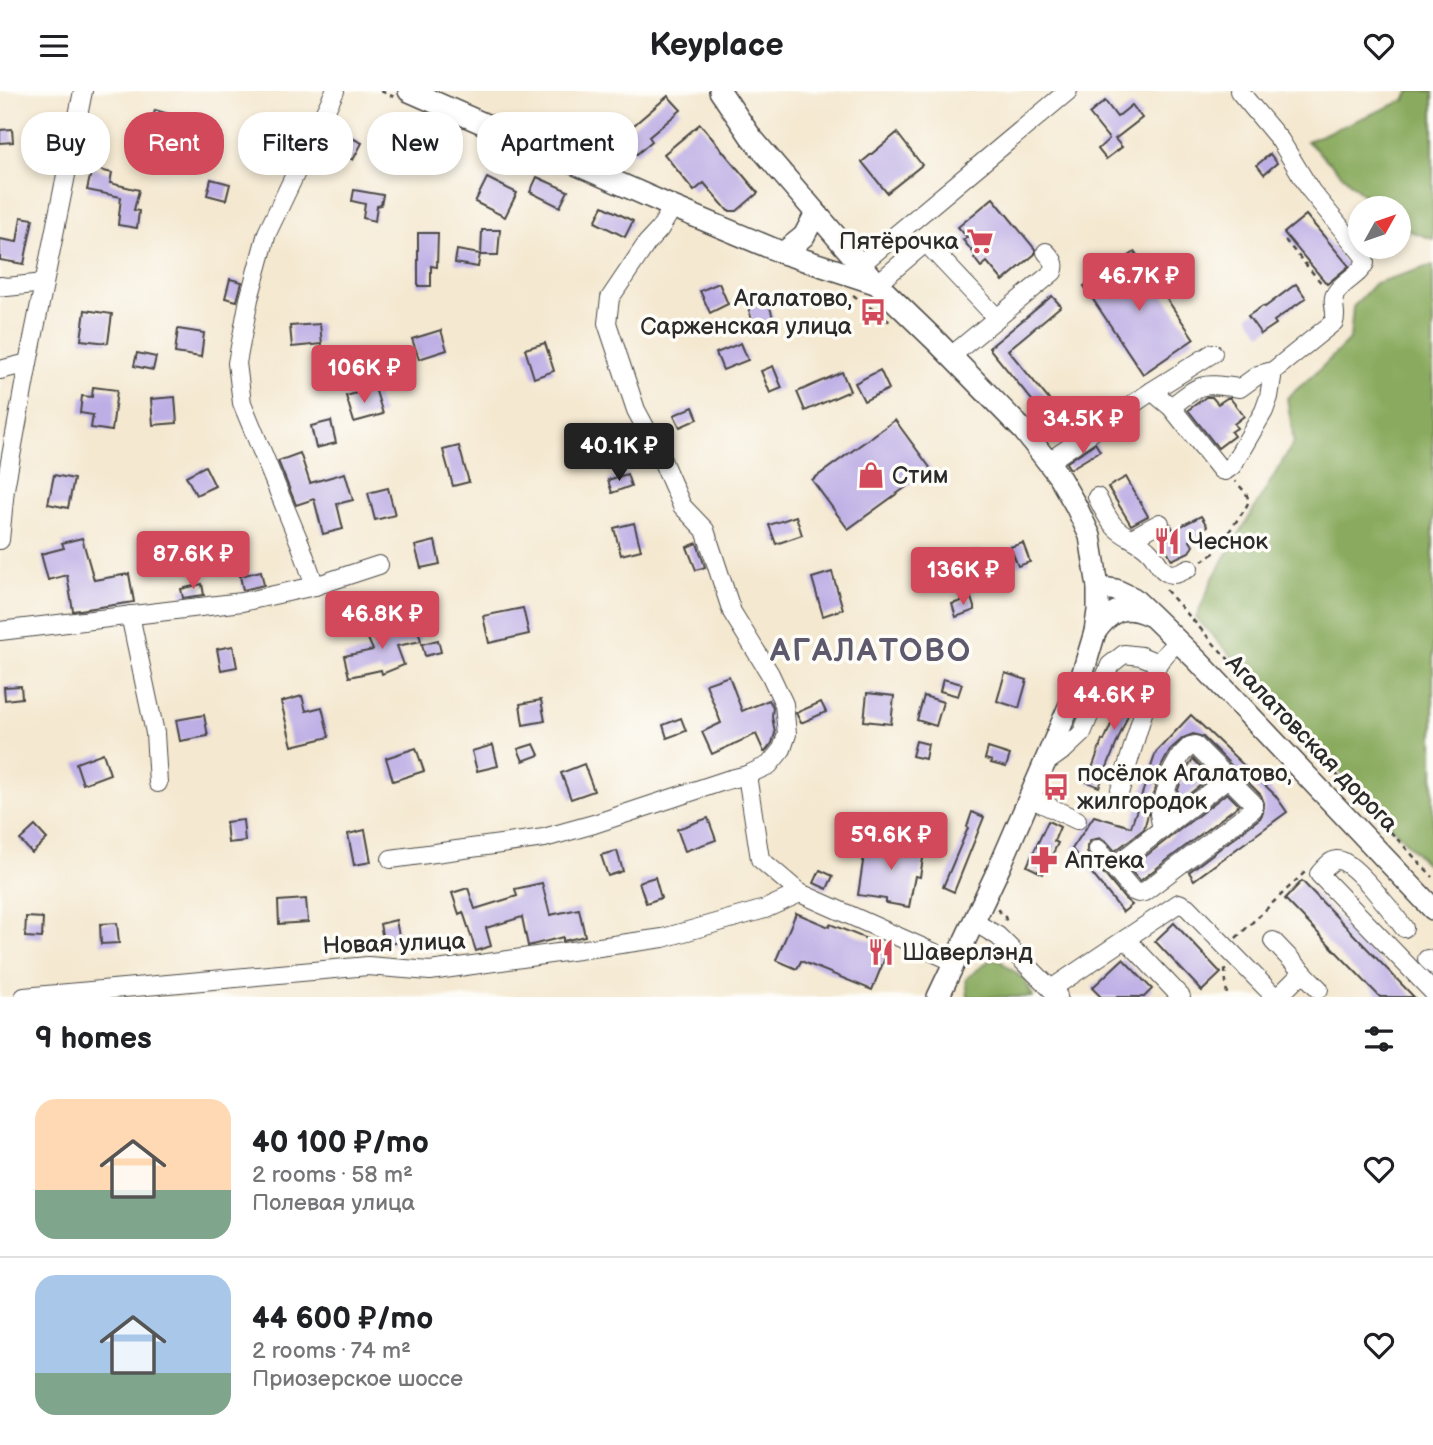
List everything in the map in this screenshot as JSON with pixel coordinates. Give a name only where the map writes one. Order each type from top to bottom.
[{"type":"main road","points":[[408,91],[673,208],[783,253],[877,284]]},
{"type":"main road","points":[[720,91],[751,137],[860,265],[1024,431],[1058,475],[1090,536],[1098,587],[1098,611],[1095,632],[1081,678],[939,997]]},
{"type":"main road","points":[[783,253],[804,236],[816,213]]},
{"type":"main road","name":"Агалатовская дорога","points":[[1098,587],[1116,590],[1133,598],[1151,615],[1433,909]]},
{"type":"main road","points":[[1095,632],[1103,621],[1124,608],[1137,609],[1151,615]]},
{"type":"street","points":[[0,540],[5,489],[28,363],[83,91]]},
{"type":"street","points":[[315,586],[242,403],[237,363],[249,299],[267,233],[335,91]]},
{"type":"street","points":[[860,265],[1068,91]]},
{"type":"street","points":[[1171,407],[1197,387],[1210,384],[1240,388],[1258,375],[1273,371],[1334,322],[1336,316],[1333,297],[1336,291],[1362,270],[1365,263],[1364,256],[1311,191],[1280,140],[1238,91]]},
{"type":"street","points":[[391,859],[544,838],[594,824],[747,775],[769,765],[782,749],[786,734],[784,704],[770,674],[732,612],[705,530],[682,506],[658,451],[636,410],[607,323],[610,298],[673,208]]},
{"type":"street","points":[[877,284],[924,244],[928,244],[997,318]]},
{"type":"street","points":[[951,356],[1053,272],[1054,261],[1046,252]]},
{"type":"street","points":[[0,286],[44,283]]},
{"type":"street","points":[[1048,463],[1152,391],[1213,353]]},
{"type":"street","points":[[0,370],[28,363]]},
{"type":"street","points":[[1152,391],[1171,407],[1221,470],[1225,471],[1232,466],[1264,411],[1273,371]]},
{"type":"street","points":[[1097,497],[1112,525],[1152,553],[1164,570],[1177,575],[1189,568]]},
{"type":"street","points":[[1132,538],[1160,523]]},
{"type":"street","points":[[1090,536],[1112,525]]},
{"type":"street","points":[[0,631],[242,602],[315,586],[379,565]]},
{"type":"street","points":[[130,615],[155,733],[158,783]]},
{"type":"street","points":[[1118,797],[1158,663],[1177,641]]},
{"type":"street","points":[[1044,764],[1082,733],[1110,665],[1124,654],[1141,656],[1158,663]]},
{"type":"street","points":[[1098,849],[1133,891],[1144,892],[1252,809],[1253,803],[1195,745],[1190,746],[1172,771],[1159,814],[1162,829]]},
{"type":"street","points":[[747,775],[760,859],[800,893],[955,962]]},
{"type":"street","points":[[1113,867],[1228,778]]},
{"type":"street","points":[[1030,797],[1077,820]]},
{"type":"street","points":[[1404,928],[1381,898],[1346,862],[1338,859],[1331,862],[1319,874],[1433,992]]},
{"type":"street","points":[[1381,898],[1404,877]]},
{"type":"street","points":[[1160,880],[1179,903],[1187,907],[1277,997],[1303,972]]},
{"type":"street","name":"Новая улица","points":[[24,997],[216,988],[368,966],[430,971],[663,938],[765,909],[800,893]]},
{"type":"street","points":[[974,922],[998,936],[1055,993],[1179,903]]},
{"type":"street","points":[[1126,939],[1172,994]]},
{"type":"street","points":[[1273,941],[1319,989]]},
{"type":"path","points":[[1285,240],[1333,297]]},
{"type":"path","points":[[1189,568],[1213,553],[1248,501],[1247,493],[1225,471]]},
{"type":"path","points":[[1227,997],[1226,947],[1304,872],[1319,874]]},
{"type":"green space","points":[[1410,91],[1433,91],[1433,239],[1411,231],[1411,196],[1364,196],[1307,141],[1405,100]]},
{"type":"green space","points":[[1433,265],[1433,871],[1196,618],[1213,578],[1294,442],[1287,398],[1350,339],[1353,307],[1375,283]]},
{"type":"green space","points":[[991,959],[1000,961],[1025,980],[1033,997],[968,997],[966,979]]},
{"type":"building","points":[[668,96],[681,110],[649,137],[652,141],[638,153],[638,122]]},
{"type":"building","points":[[1105,101],[1117,117],[1132,105],[1142,118],[1115,139],[1122,147],[1106,159],[1098,149],[1109,139],[1089,114]]},
{"type":"building","points":[[700,124],[758,193],[737,211],[728,211],[704,183],[694,191],[664,154]]},
{"type":"building","points":[[12,129],[13,142],[0,143],[0,130]]},
{"type":"building","points":[[897,133],[922,165],[887,193],[862,162]]},
{"type":"building","points":[[353,138],[362,143],[353,160]]},
{"type":"building","points":[[1270,154],[1277,163],[1264,174],[1257,165]]},
{"type":"building","points":[[110,172],[112,173],[110,183],[139,190],[134,210],[139,211],[137,228],[118,225],[121,197],[87,190],[90,175],[110,175]]},
{"type":"building","points":[[537,177],[568,191],[560,207],[530,192]]},
{"type":"building","points":[[487,178],[517,193],[505,217],[475,202]]},
{"type":"building","points":[[211,179],[230,184],[226,200],[207,195]]},
{"type":"building","points":[[354,190],[383,195],[381,205],[377,206],[375,221],[363,218],[365,204],[352,201]]},
{"type":"building","points":[[993,198],[1035,249],[1035,254],[1003,281],[987,262],[981,267],[963,240],[967,237],[958,227]]},
{"type":"building","points":[[603,206],[633,221],[625,237],[595,222]]},
{"type":"building","points":[[1306,215],[1349,266],[1327,284],[1284,233]]},
{"type":"building","points":[[21,217],[33,219],[24,264],[0,260],[0,239],[17,242]]},
{"type":"building","points":[[482,230],[500,230],[498,255],[481,255]]},
{"type":"building","points":[[418,233],[438,233],[437,267],[431,266],[431,286],[418,286]]},
{"type":"building","points":[[457,250],[480,254],[478,267],[455,263]]},
{"type":"building","points":[[1135,252],[1194,339],[1143,374],[1084,286]]},
{"type":"building","points":[[230,279],[242,282],[237,301],[225,298]]},
{"type":"building","points":[[719,283],[728,304],[710,313],[700,291]]},
{"type":"building","points":[[1296,284],[1306,298],[1261,334],[1248,316]]},
{"type":"building","points":[[1052,296],[1061,306],[1008,350],[1074,430],[1063,438],[989,348]]},
{"type":"building","points":[[768,301],[775,324],[755,330],[748,307]]},
{"type":"building","points":[[85,310],[112,314],[108,343],[81,340]]},
{"type":"building","points":[[320,324],[322,344],[292,347],[290,326]]},
{"type":"building","points":[[178,329],[204,333],[201,357],[175,353]]},
{"type":"building","points":[[441,330],[447,350],[419,359],[412,339]]},
{"type":"building","points":[[545,343],[554,371],[534,378],[525,349]]},
{"type":"building","points":[[741,343],[748,360],[723,370],[716,353]]},
{"type":"building","points":[[137,353],[156,357],[153,370],[134,366]]},
{"type":"building","points":[[773,366],[782,388],[770,393],[761,371]]},
{"type":"building","points":[[880,370],[889,389],[864,401],[855,383]]},
{"type":"building","points":[[842,372],[850,391],[805,411],[797,392]]},
{"type":"building","points":[[93,387],[117,390],[112,431],[91,428],[93,415],[80,413],[82,396],[92,397]]},
{"type":"building","points":[[375,388],[383,414],[354,422],[346,396]]},
{"type":"building","points":[[175,397],[177,423],[153,425],[151,399]]},
{"type":"building","points":[[1206,397],[1212,397],[1218,404],[1230,398],[1244,416],[1234,424],[1237,428],[1231,432],[1234,436],[1218,448],[1188,410]]},
{"type":"building","points":[[693,407],[698,419],[680,427],[674,415]]},
{"type":"building","name":"Стим","points":[[895,420],[931,469],[848,529],[812,480]]},
{"type":"building","points":[[331,421],[336,443],[316,448],[311,426]]},
{"type":"building","points":[[1095,443],[1100,451],[1070,469],[1066,463]]},
{"type":"building","points":[[459,446],[469,482],[453,486],[443,450]]},
{"type":"building","points":[[300,453],[310,483],[345,473],[353,500],[337,504],[343,529],[323,534],[314,499],[296,505],[278,461]]},
{"type":"building","points":[[205,466],[215,486],[196,495],[186,476]]},
{"type":"building","points":[[627,474],[631,486],[612,493],[608,480]]},
{"type":"building","points":[[54,475],[74,479],[68,508],[48,504]]},
{"type":"building","points":[[1126,477],[1148,516],[1131,525],[1108,487]]},
{"type":"building","points":[[388,488],[395,515],[375,520],[368,493]]},
{"type":"building","points":[[796,516],[802,535],[776,544],[769,525]]},
{"type":"building","points":[[1201,516],[1207,526],[1201,535],[1190,541],[1193,546],[1189,552],[1172,560],[1160,536],[1169,530],[1171,525],[1173,530]]},
{"type":"building","points":[[634,523],[641,550],[621,555],[614,528]]},
{"type":"building","points":[[82,538],[94,580],[129,574],[134,602],[73,611],[67,575],[48,580],[41,554],[64,548],[62,543]]},
{"type":"building","points":[[435,541],[440,564],[421,568],[415,546]]},
{"type":"building","points":[[697,543],[705,567],[696,570],[687,547]]},
{"type":"building","points":[[1023,543],[1030,562],[1018,566],[1010,547]]},
{"type":"building","points":[[979,550],[984,562],[965,569],[960,556]]},
{"type":"building","points":[[261,571],[264,585],[243,590],[240,576]]},
{"type":"building","points":[[832,572],[843,609],[823,616],[812,578]]},
{"type":"building","points":[[202,584],[204,595],[183,598],[181,589]]},
{"type":"building","points":[[971,598],[975,610],[956,617],[952,604]]},
{"type":"building","points":[[523,608],[529,634],[489,643],[483,616]]},
{"type":"building","points":[[387,623],[391,631],[417,625],[421,641],[397,646],[404,665],[382,674],[381,670],[349,677],[344,656],[373,650],[365,632]]},
{"type":"building","points":[[438,640],[441,652],[425,656],[422,644]]},
{"type":"building","points":[[233,646],[237,667],[221,670],[217,649]]},
{"type":"building","points":[[1005,673],[1027,680],[1019,708],[997,701]]},
{"type":"building","points":[[1133,673],[1142,677],[1099,787],[1087,782],[1102,740],[1104,741]]},
{"type":"building","points":[[729,676],[742,711],[769,700],[773,707],[775,733],[765,752],[756,734],[712,754],[702,732],[721,723],[706,684]]},
{"type":"building","points":[[943,679],[962,684],[958,696],[940,691]]},
{"type":"building","points":[[21,686],[22,698],[5,700],[4,687]]},
{"type":"building","points":[[867,693],[894,696],[891,724],[864,721]]},
{"type":"building","points":[[302,696],[306,711],[322,707],[329,737],[292,746],[281,702]]},
{"type":"building","points":[[924,696],[943,702],[936,726],[917,720]]},
{"type":"building","points":[[541,700],[545,721],[523,725],[520,704]]},
{"type":"building","points":[[821,702],[826,712],[801,723],[796,713]]},
{"type":"building","points":[[204,715],[208,736],[180,741],[176,720]]},
{"type":"building","points":[[1191,715],[1275,795],[1287,812],[1194,880],[1189,872],[1260,818],[1264,803],[1261,795],[1203,737],[1193,734],[1183,738],[1171,749],[1161,767],[1144,829],[1115,851],[1101,838],[1091,840],[1087,846],[1089,856],[1132,905],[1123,912],[1072,849],[1094,816],[1131,827],[1156,752]]},
{"type":"building","points":[[681,718],[686,731],[667,738],[663,725]]},
{"type":"building","points":[[916,741],[928,744],[925,759],[912,756]]},
{"type":"building","points":[[534,744],[539,755],[523,761],[518,749]]},
{"type":"building","points":[[493,745],[498,766],[477,771],[472,751]]},
{"type":"building","points":[[416,748],[424,771],[393,781],[386,758]]},
{"type":"building","points":[[988,748],[1010,755],[1006,767],[985,759]]},
{"type":"building","points":[[103,753],[110,774],[83,784],[76,763]]},
{"type":"building","points":[[1193,759],[1211,777],[1179,802],[1175,799],[1183,775]]},
{"type":"building","points":[[584,764],[594,791],[571,799],[561,773]]},
{"type":"building","points":[[1227,793],[1239,805],[1140,881],[1129,869]]},
{"type":"building","points":[[972,812],[984,817],[954,892],[943,887]]},
{"type":"building","points":[[708,818],[716,840],[685,851],[677,829]]},
{"type":"building","points":[[243,820],[245,841],[228,843],[226,822]]},
{"type":"building","points":[[1048,821],[1060,827],[1054,841],[1058,843],[1043,874],[1027,866]]},
{"type":"building","points":[[35,826],[47,839],[32,853],[20,840]]},
{"type":"building","points":[[365,830],[371,862],[354,865],[348,834]]},
{"type":"building","points":[[896,841],[925,846],[920,877],[915,876],[909,907],[886,903],[886,899],[858,895],[866,842],[895,846]]},
{"type":"building","points":[[617,851],[623,871],[608,876],[601,855]]},
{"type":"building","points":[[820,870],[833,876],[827,889],[814,883]]},
{"type":"building","points":[[655,877],[661,898],[646,903],[639,882]]},
{"type":"building","points":[[1302,881],[1414,997],[1380,997],[1285,899]]},
{"type":"building","points":[[542,883],[550,915],[579,909],[585,936],[563,941],[563,937],[528,946],[522,917],[486,928],[491,946],[476,951],[463,912],[459,914],[452,893],[468,888],[475,909],[517,896],[515,889]]},
{"type":"building","points":[[306,899],[308,922],[279,924],[278,901]]},
{"type":"building","points":[[796,913],[889,948],[872,990],[801,961],[797,969],[776,960]]},
{"type":"building","points":[[26,917],[43,918],[42,938],[25,937]]},
{"type":"building","points":[[396,920],[400,942],[384,945],[380,924]]},
{"type":"building","points":[[117,923],[119,943],[101,944],[100,924]]},
{"type":"building","points":[[1174,923],[1221,973],[1202,991],[1155,941]]},
{"type":"building","points":[[1123,959],[1152,989],[1144,997],[1101,997],[1092,988]]},
{"type":"place","name":"Пятёрочка","points":[[980,241]]},
{"type":"place","name":"Агалатово, Сарженская улица","points":[[873,312]]},
{"type":"place","name":"Стим","points":[[871,475]]},
{"type":"place","name":"Чеснок","points":[[1167,541]]},
{"type":"place","name":"посёлок Агалатово, жилгородок","points":[[1056,787]]},
{"type":"place","name":"Аптека","points":[[1044,860]]},
{"type":"place","name":"Шаверлэнд","points":[[881,952]]},
{"type":"district","name":"АГАЛАТОВО","points":[[871,650]]}]
